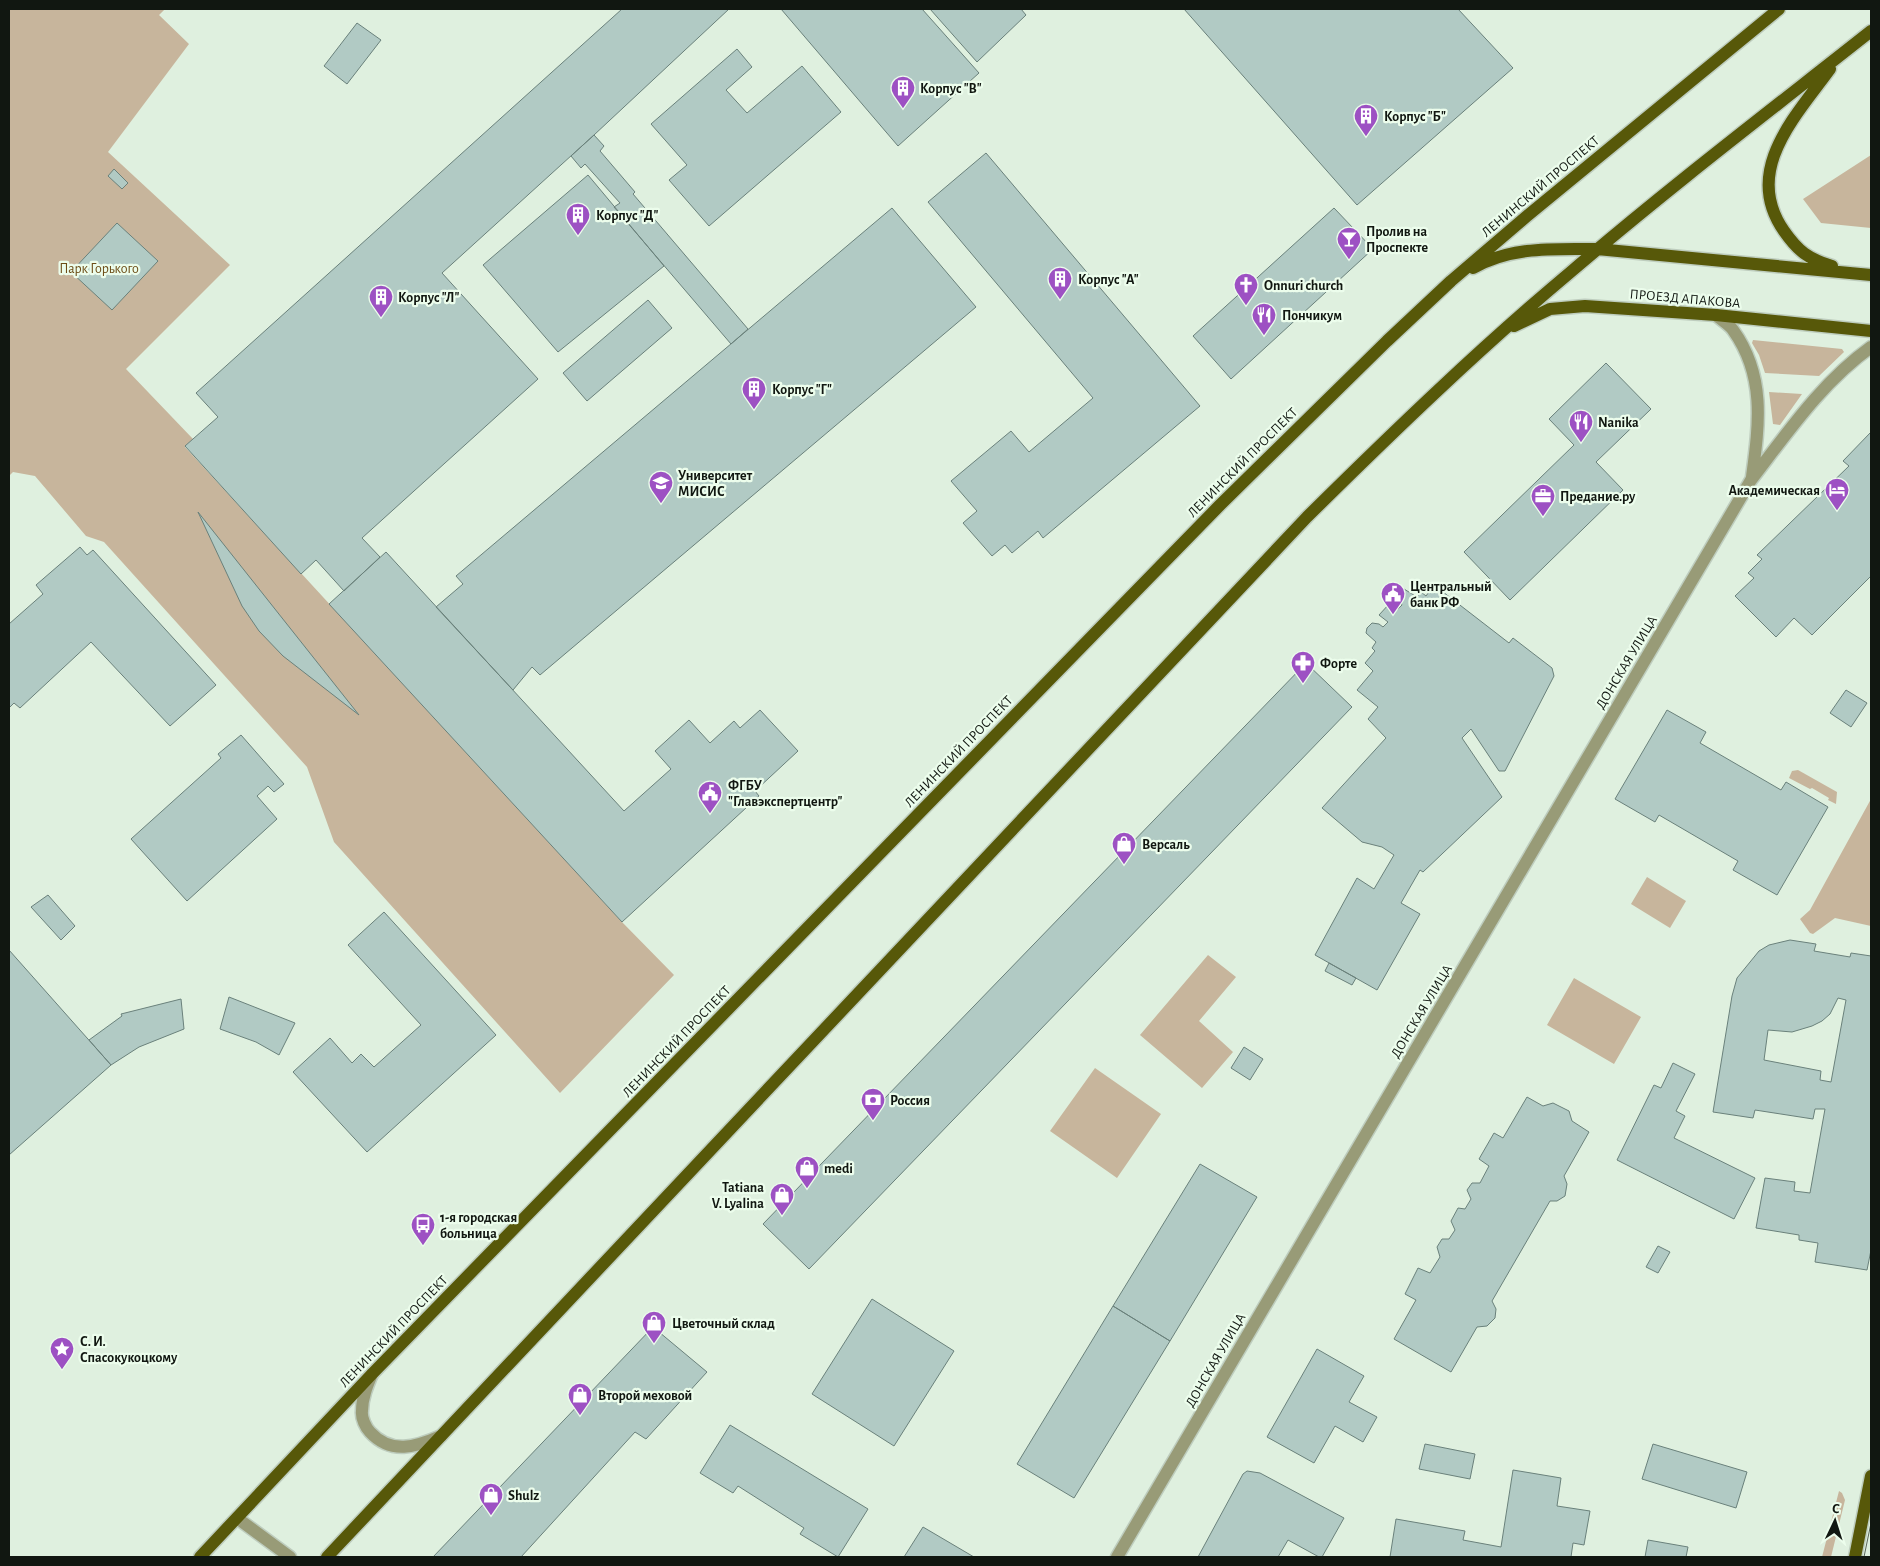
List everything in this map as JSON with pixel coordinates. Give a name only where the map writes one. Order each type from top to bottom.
[{"type":"main road","name":"ЛЕНИНСКИЙ ПРОСПЕКТ","points":[[200,1557],[372,1374],[1219,506],[1380,348],[1451,281],[1599,156],[1779,9]]},
{"type":"main road","points":[[328,1557],[1307,517],[1397,429],[1501,332],[1597,250],[1871,31]]},
{"type":"main road","points":[[1841,55],[1788,125],[1776,148],[1770,168],[1768,187],[1771,208],[1796,247],[1816,261],[1866,275]]},
{"type":"main road","points":[[1451,281],[1494,258],[1519,251],[1553,249],[1597,250],[1866,275]]},
{"type":"main road","name":"ПРОЕЗД АПАКОВА","points":[[1501,332],[1550,309],[1585,306],[1716,315],[1871,331]]},
{"type":"main road","points":[[1855,1557],[1871,1476]]},
{"type":"street","name":"ДОНСКАЯ УЛИЦА","points":[[1716,315],[1732,329],[1742,347],[1752,370],[1758,396],[1758,435],[1752,480]]},
{"type":"street","name":"ДОНСКАЯ УЛИЦА","points":[[1117,1557],[1752,480],[1822,390],[1848,364],[1871,347]]},
{"type":"street","points":[[372,1374],[365,1392],[361,1414],[367,1429],[380,1442],[402,1447],[424,1443],[441,1436]]},
{"type":"street","points":[[237,1518],[290,1557]]},
{"type":"green space","name":"Парк Горького","points":[[9,9],[165,9],[159,15],[189,44],[108,152],[230,265],[126,369],[193,439],[185,447],[622,922],[674,975],[560,1093],[334,842],[307,767],[104,542],[86,536],[35,476],[13,472],[9,476]]},
{"type":"green space","points":[[1871,155],[1871,228],[1821,223],[1803,199]]},
{"type":"green space","points":[[1753,340],[1842,349],[1844,352],[1819,376],[1765,373],[1759,355],[1752,343]]},
{"type":"green space","points":[[1769,392],[1802,394],[1780,425],[1773,424]]},
{"type":"green space","points":[[1798,770],[1837,792],[1836,804],[1812,788],[1810,789],[1789,778],[1792,771]]},
{"type":"green space","points":[[1871,799],[1871,926],[1835,918],[1813,934],[1810,933],[1800,919],[1810,910]]},
{"type":"green space","points":[[1647,877],[1686,901],[1670,928],[1631,904]]},
{"type":"green space","points":[[1208,955],[1236,977],[1199,1021],[1233,1052],[1202,1088],[1140,1035]]},
{"type":"green space","points":[[1574,978],[1641,1017],[1614,1064],[1547,1025]]},
{"type":"green space","points":[[1095,1068],[1161,1114],[1117,1178],[1050,1131]]},
{"type":"green space","points":[[1839,1491],[1845,1500],[1831,1557],[1822,1557]]},
{"type":"building","name":"Корпус \"Л\"","points":[[622,9],[729,9],[442,273],[538,379],[362,538],[380,557],[344,591],[316,560],[301,574],[185,446],[218,417],[196,393]]},
{"type":"building","name":"Корпус \"В\"","points":[[781,9],[922,9],[979,73],[898,146]]},
{"type":"building","points":[[930,9],[1021,9],[1026,15],[977,62]]},
{"type":"building","name":"Корпус \"Б\"","points":[[1184,9],[1458,9],[1513,68],[1357,205]]},
{"type":"building","points":[[357,23],[381,40],[347,84],[324,66]]},
{"type":"building","points":[[737,49],[752,67],[726,90],[747,113],[802,66],[841,112],[709,226],[669,180],[687,165],[651,124]]},
{"type":"building","points":[[594,135],[604,146],[600,151],[635,192],[633,194],[748,329],[731,344],[614,207],[620,203],[585,164],[581,168],[571,156]]},
{"type":"building","name":"Корпус \"А\"","points":[[986,153],[1200,406],[1043,538],[1038,531],[1012,553],[1005,545],[992,556],[963,523],[977,511],[951,481],[1011,431],[1029,452],[1093,398],[928,202]]},
{"type":"building","points":[[114,169],[128,183],[122,189],[108,176]]},
{"type":"building","name":"Корпус \"Д\"","points":[[588,175],[664,266],[558,352],[483,265]]},
{"type":"building","name":"Корпус \"Г\"","points":[[892,208],[976,307],[540,675],[532,667],[513,690],[436,607],[463,584],[456,576]]},
{"type":"building","points":[[1334,208],[1373,249],[1231,379],[1193,336]]},
{"type":"building","points":[[117,223],[158,261],[112,310],[71,272]]},
{"type":"building","points":[[648,300],[672,328],[587,401],[563,373]]},
{"type":"building","points":[[1606,363],[1651,409],[1596,462],[1623,490],[1510,600],[1464,552],[1574,445],[1549,419]]},
{"type":"building","name":"Академическая","points":[[1871,432],[1871,576],[1812,635],[1794,618],[1776,637],[1735,596],[1754,578],[1748,573],[1762,559],[1757,555],[1849,466],[1843,461]]},
{"type":"building","points":[[198,512],[359,715],[283,656],[259,631],[242,606]]},
{"type":"building","points":[[80,547],[87,555],[93,550],[216,685],[170,726],[91,642],[20,708],[14,703],[9,708],[9,624],[43,594],[36,585]]},
{"type":"building","points":[[386,552],[624,811],[671,769],[655,751],[689,720],[710,743],[734,721],[740,728],[760,710],[798,751],[755,791],[759,796],[622,922],[329,604]]},
{"type":"building","points":[[1434,585],[1509,643],[1513,638],[1552,668],[1554,676],[1505,771],[1499,771],[1471,729],[1462,738],[1502,797],[1423,872],[1420,870],[1401,903],[1420,914],[1377,990],[1315,955],[1357,878],[1374,889],[1394,855],[1382,847],[1362,842],[1322,808],[1386,738],[1368,719],[1378,707],[1357,690],[1373,671],[1365,663],[1375,651],[1372,648],[1376,642],[1366,633],[1367,628],[1372,623],[1383,627],[1388,622],[1379,615],[1390,603],[1398,609],[1402,605],[1397,596],[1399,591],[1404,589],[1417,597],[1421,592],[1426,596]]},
{"type":"building","points":[[1306,663],[1352,707],[809,1269],[763,1224]]},
{"type":"building","points":[[1846,690],[1867,703],[1851,727],[1830,713]]},
{"type":"building","points":[[1667,710],[1706,732],[1700,743],[1781,790],[1786,782],[1828,807],[1777,895],[1733,870],[1738,861],[1659,815],[1655,822],[1615,799]]},
{"type":"building","points":[[241,735],[284,784],[274,792],[268,786],[257,796],[277,819],[187,901],[131,839],[221,758],[218,754]]},
{"type":"building","points":[[48,895],[75,926],[61,940],[31,907]]},
{"type":"building","points":[[384,912],[496,1035],[367,1152],[293,1072],[330,1038],[352,1063],[361,1054],[374,1067],[421,1025],[348,945]]},
{"type":"building","points":[[1790,940],[1816,944],[1814,951],[1850,957],[1851,953],[1871,956],[1871,1250],[1867,1270],[1815,1262],[1818,1243],[1799,1240],[1799,1235],[1756,1228],[1765,1178],[1795,1182],[1794,1191],[1810,1193],[1825,1109],[1815,1109],[1813,1119],[1755,1110],[1753,1118],[1713,1112],[1732,996],[1737,978],[1759,951],[1769,945]],"holes":[[[1838,998],[1846,1000],[1831,1082],[1820,1080],[1821,1071],[1764,1060],[1768,1030],[1792,1032],[1812,1026],[1830,1014]]]},
{"type":"building","points":[[9,950],[111,1065],[9,1155]]},
{"type":"building","points":[[1329,963],[1356,978],[1352,985],[1325,971]]},
{"type":"building","points":[[229,997],[295,1023],[279,1055],[256,1042],[220,1029]]},
{"type":"building","points":[[181,999],[184,1029],[139,1047],[111,1065],[89,1040],[122,1016],[121,1014]]},
{"type":"building","points":[[1244,1047],[1263,1059],[1250,1080],[1231,1068]]},
{"type":"building","points":[[1673,1063],[1695,1074],[1676,1111],[1685,1116],[1674,1138],[1755,1178],[1734,1219],[1617,1160],[1654,1085],[1661,1088]]},
{"type":"building","points":[[1527,1097],[1543,1106],[1553,1103],[1569,1111],[1572,1121],[1589,1132],[1564,1176],[1567,1184],[1565,1196],[1557,1201],[1550,1201],[1492,1301],[1496,1309],[1495,1318],[1487,1326],[1477,1327],[1451,1372],[1394,1339],[1416,1300],[1405,1294],[1418,1268],[1430,1273],[1440,1257],[1437,1247],[1442,1239],[1449,1239],[1455,1230],[1451,1221],[1458,1208],[1465,1209],[1471,1199],[1467,1190],[1472,1183],[1480,1183],[1489,1166],[1479,1159],[1494,1133],[1503,1138]]},
{"type":"building","points":[[1200,1164],[1257,1197],[1170,1341],[1113,1306]]},
{"type":"building","points":[[1658,1246],[1670,1252],[1658,1273],[1646,1267]]},
{"type":"building","points":[[872,1299],[954,1351],[894,1446],[812,1394]]},
{"type":"building","points":[[1113,1306],[1170,1341],[1074,1498],[1017,1464]]},
{"type":"building","points":[[653,1327],[707,1372],[646,1439],[635,1432],[521,1557],[433,1557]]},
{"type":"building","points":[[1317,1349],[1364,1376],[1349,1402],[1377,1417],[1363,1442],[1335,1426],[1314,1463],[1267,1437]]},
{"type":"building","points":[[730,1425],[868,1509],[838,1557],[800,1534],[804,1528],[738,1486],[733,1493],[700,1473]]},
{"type":"building","points":[[1425,1444],[1475,1454],[1470,1479],[1419,1469]]},
{"type":"building","points":[[1653,1444],[1747,1472],[1736,1508],[1642,1479]]},
{"type":"building","points":[[1513,1470],[1561,1478],[1557,1506],[1590,1511],[1584,1545],[1573,1543],[1571,1557],[1390,1557],[1396,1519],[1465,1531],[1463,1540],[1501,1547]]},
{"type":"building","points":[[1247,1471],[1260,1473],[1344,1518],[1322,1557],[1288,1540],[1278,1557],[1198,1557],[1243,1474]]},
{"type":"building","points":[[923,1527],[974,1557],[904,1557]]},
{"type":"building","points":[[1648,1540],[1688,1547],[1686,1557],[1645,1557]]},
{"type":"tram line","points":[[1864,1557],[1871,1523]]},
{"type":"place","name":"Корпус \"В\"","points":[[903,109]]},
{"type":"place","name":"Корпус \"Б\"","points":[[1366,137]]},
{"type":"place","name":"Корпус \"Д\"","points":[[578,236]]},
{"type":"place","name":"Пролив на Проспекте","points":[[1349,260]]},
{"type":"place","name":"Корпус \"А\"","points":[[1060,300]]},
{"type":"place","name":"Onnuri church","points":[[1246,306]]},
{"type":"place","name":"Корпус \"Л\"","points":[[381,318]]},
{"type":"place","name":"Пончикум","points":[[1264,336]]},
{"type":"place","name":"Корпус \"Г\"","points":[[754,410]]},
{"type":"place","name":"Nanika","points":[[1581,443]]},
{"type":"place","name":"Университет МИСИС","points":[[661,504]]},
{"type":"place","name":"Академическая","points":[[1837,511]]},
{"type":"place","name":"Предание.ру","points":[[1543,517]]},
{"type":"place","name":"Центральный банк РФ","points":[[1393,615]]},
{"type":"place","name":"Форте","points":[[1303,684]]},
{"type":"place","name":"ФГБУ \"Главэкспертцентр\"","points":[[710,814]]},
{"type":"place","name":"Версаль","points":[[1124,865]]},
{"type":"place","name":"Россия","points":[[873,1121]]},
{"type":"place","name":"medi","points":[[807,1189]]},
{"type":"place","name":"Tatiana V. Lyalina","points":[[782,1216]]},
{"type":"place","name":"1-я городская больница","points":[[423,1246]]},
{"type":"place","name":"Цветочный склад","points":[[654,1344]]},
{"type":"place","name":"С. И. Спасокукоцкому","points":[[62,1370]]},
{"type":"place","name":"Второй меховой","points":[[580,1416]]},
{"type":"place","name":"Shulz","points":[[491,1516]]}]
